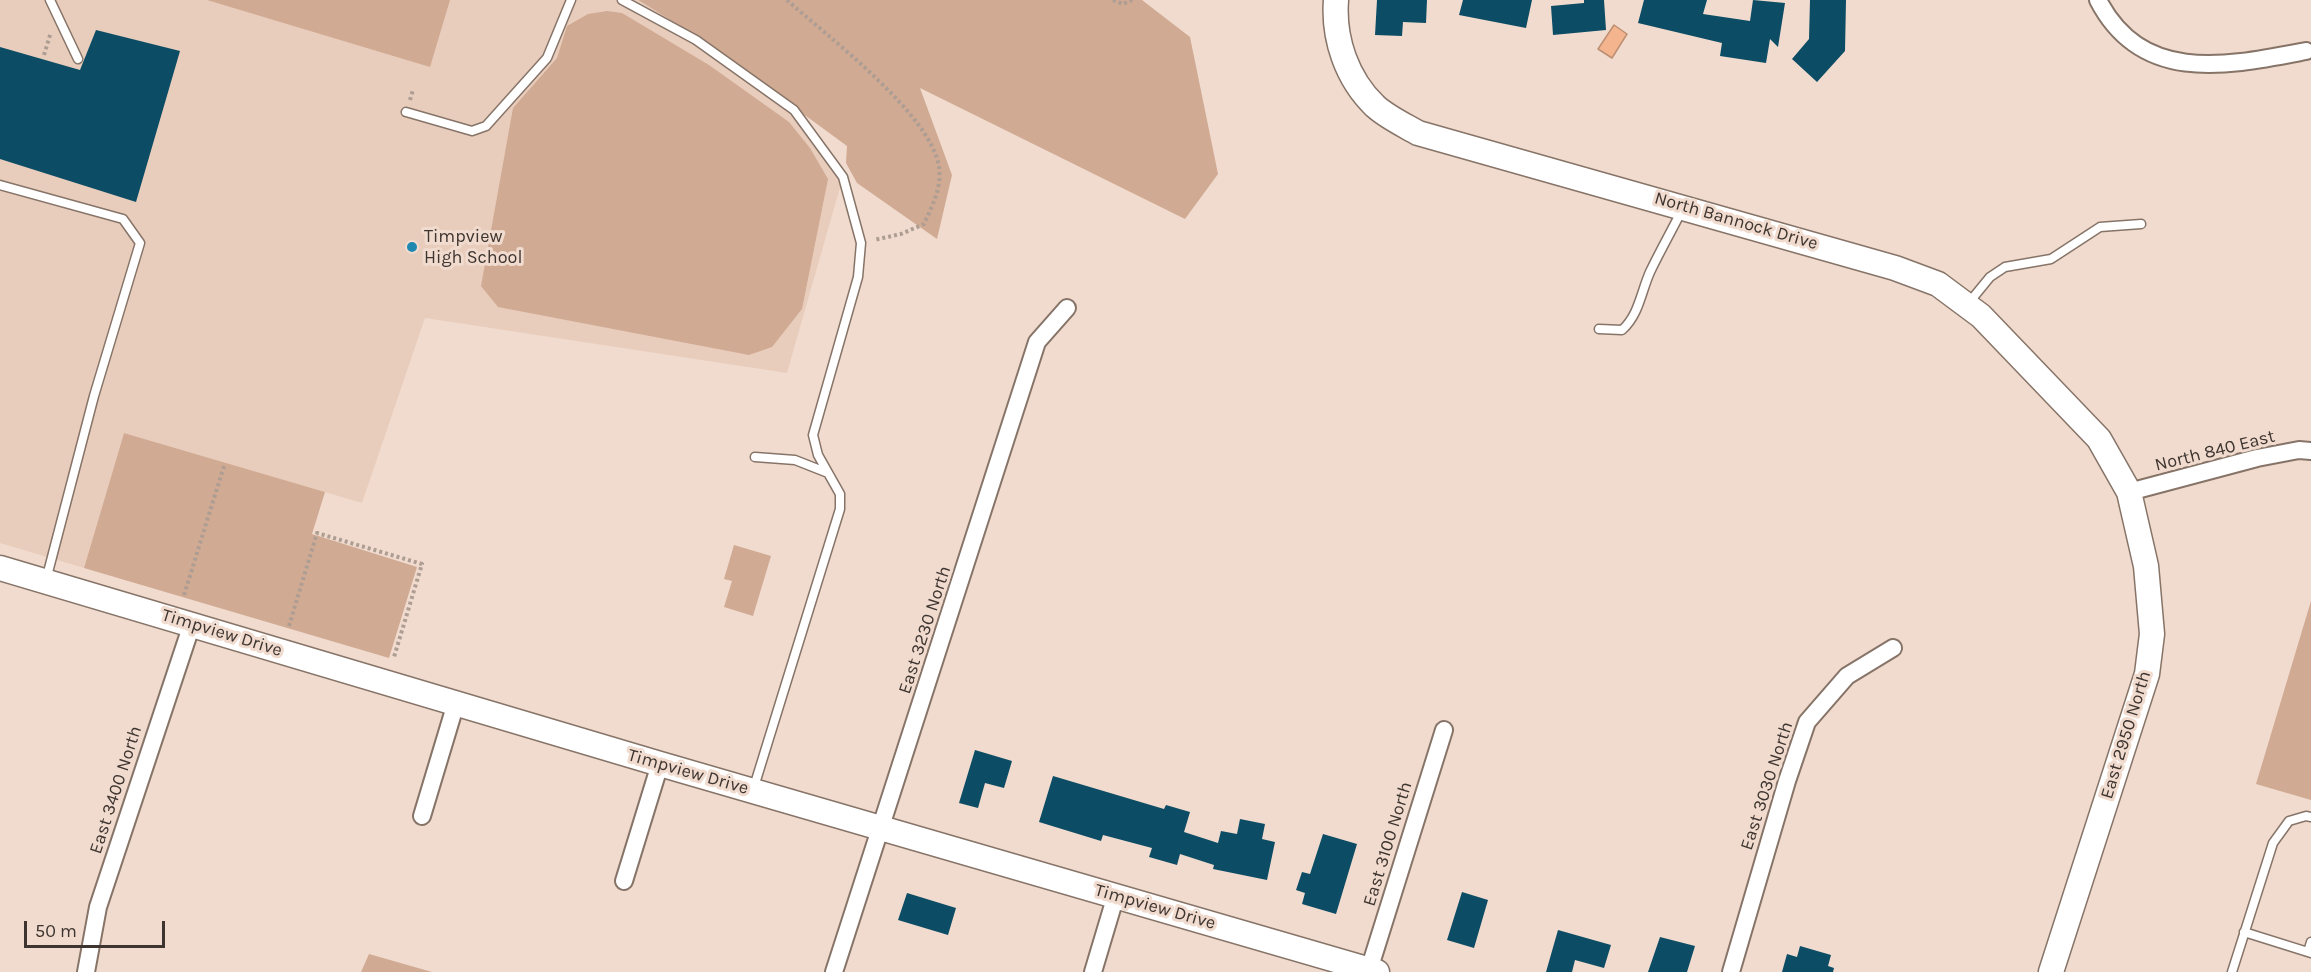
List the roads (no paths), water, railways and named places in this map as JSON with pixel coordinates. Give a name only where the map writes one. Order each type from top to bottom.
[{"type":"street","name":"North Bannock Drive","points":[[1336,0],[1336,27],[1347,66],[1359,87],[1376,107],[1418,133],[1684,206],[1895,268],[1938,284],[1981,316],[2099,439],[2129,492]]},
{"type":"street","points":[[2098,0],[2109,21],[2123,37],[2156,57],[2177,63],[2253,61],[2306,51]]},
{"type":"street","name":"East 3230 North","points":[[834,972],[1037,342],[1068,309]]},
{"type":"street","name":"North 840 East","points":[[2129,492],[2257,458],[2299,450],[2311,452]]},
{"type":"street","name":"East 2950 North","points":[[2051,972],[2147,674],[2152,634],[2145,566],[2129,492]]},
{"type":"street","name":"Timpview Drive","points":[[0,568],[660,764],[1373,971]]},
{"type":"street","name":"East 3400 North","points":[[86,972],[98,907],[192,624]]},
{"type":"street","name":"East 3030 North","points":[[1731,972],[1787,781],[1808,722],[1847,676],[1893,648]]},
{"type":"street","points":[[422,816],[456,703]]},
{"type":"street","name":"East 3100 North","points":[[1373,971],[1444,730]]},
{"type":"street","points":[[624,881],[660,764]]},
{"type":"street","points":[[1093,972],[1116,895]]},
{"type":"lane","points":[[51,0],[78,59]]},
{"type":"lane","points":[[406,112],[472,130],[486,126],[547,58],[571,0]]},
{"type":"lane","points":[[622,0],[696,40],[794,110],[843,177],[861,243],[858,277],[813,435],[818,454],[840,494],[840,509],[752,790]]},
{"type":"lane","points":[[0,185],[123,219],[140,243],[94,396],[46,580]]},
{"type":"lane","points":[[1599,329],[1622,330],[1629,323],[1651,271],[1684,206]]},
{"type":"lane","points":[[1966,305],[1990,277],[2005,267],[2051,259],[2100,227],[2141,224]]},
{"type":"lane","points":[[755,457],[795,460],[828,473]]},
{"type":"lane","points":[[2232,972],[2272,843],[2289,821],[2306,816],[2311,817]]},
{"type":"lane","points":[[2244,932],[2310,952],[2311,942]]},
{"type":"place","name":"Timpview High School","points":[[412,247]]}]
